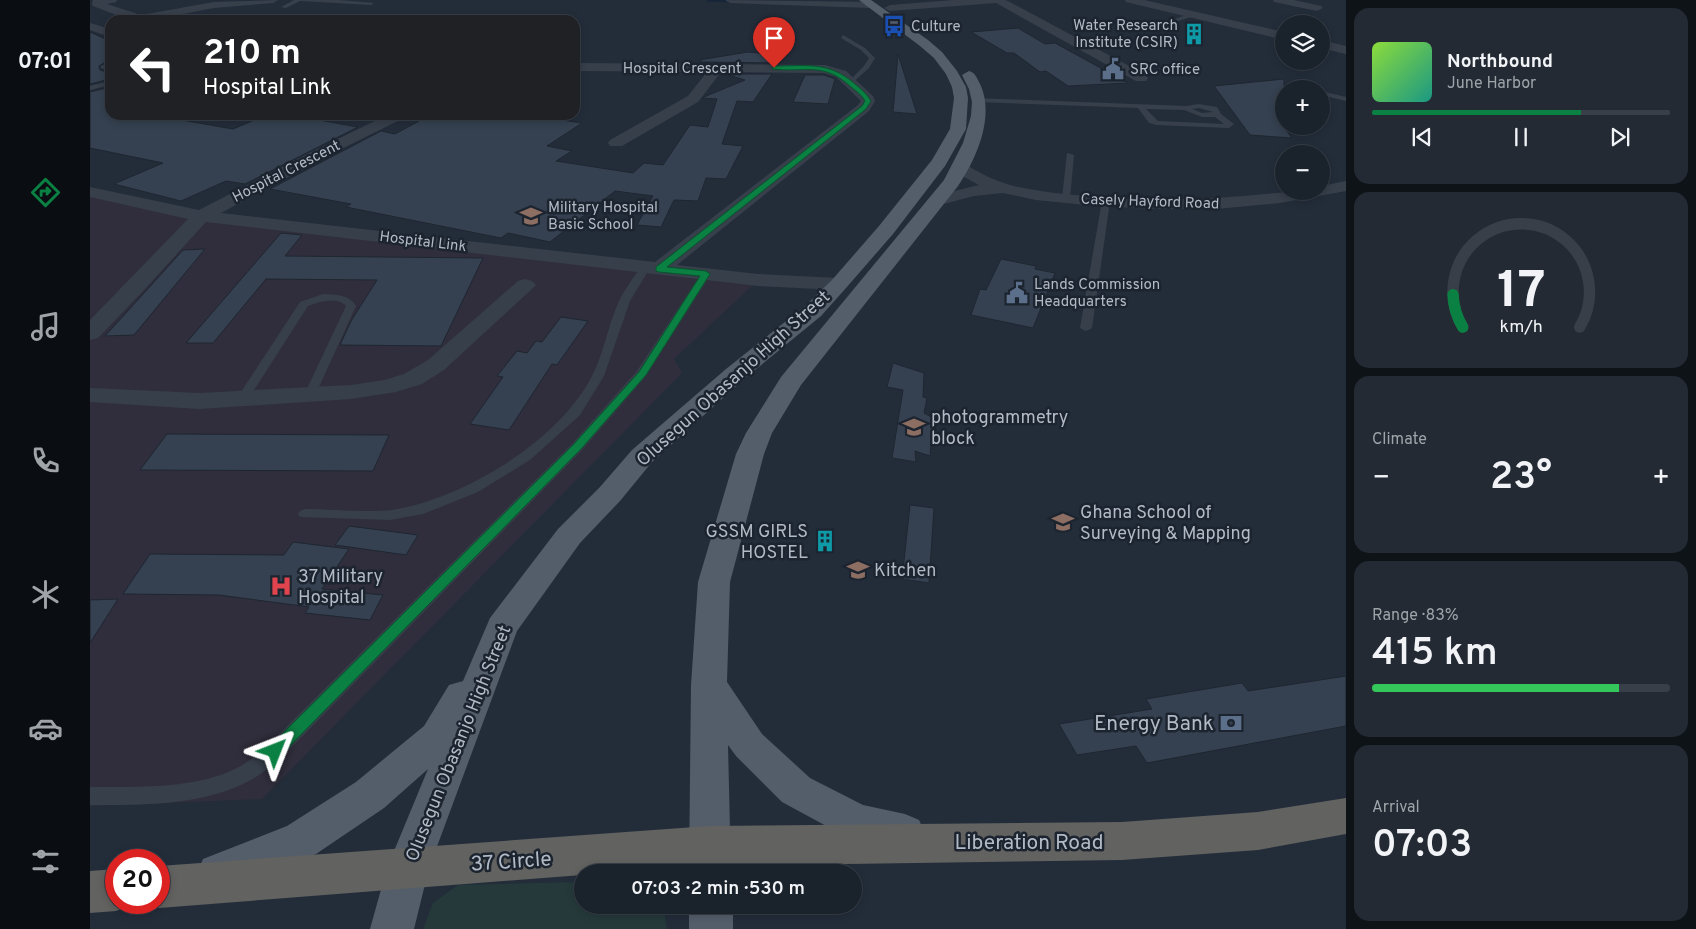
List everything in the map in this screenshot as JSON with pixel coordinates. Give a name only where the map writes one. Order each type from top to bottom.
[{"type":"highway","name":"Liberation Road","points":[[710,859],[950,843],[1033,844],[1122,841],[1258,831],[1346,816]]},
{"type":"highway","name":"37 Circle","points":[[174,886],[408,868],[710,859]]},
{"type":"highway","points":[[90,892],[105,891]]},
{"type":"main road","name":"Olusegun Obasanjo High Street","points":[[710,859],[709,684],[714,582],[750,454],[759,433],[790,382],[952,182],[972,144],[980,112],[971,78],[952,54],[876,3]]},
{"type":"main road","name":"Olusegun Obasanjo High Street","points":[[408,868],[502,627],[569,536],[610,494],[642,456],[735,374],[813,311],[839,284],[886,230],[938,162],[958,129],[961,112],[959,87],[938,54],[876,3]]},
{"type":"main road","points":[[174,886],[301,840],[370,795],[436,737],[502,627]]},
{"type":"main road","points":[[709,684],[749,745],[796,790],[856,822],[950,843]]},
{"type":"main road","points":[[392,929],[408,868]]},
{"type":"main road","points":[[711,914],[711,929]]},
{"type":"street","points":[[94,2],[112,0]]},
{"type":"street","points":[[163,15],[214,5],[273,0]]},
{"type":"street","points":[[730,0],[876,3],[998,0],[1141,78]]},
{"type":"street","points":[[1130,0],[1275,34]]},
{"type":"street","points":[[1278,0],[1317,8]]},
{"type":"street","points":[[94,2],[127,15]]},
{"type":"street","points":[[214,5],[242,14]]},
{"type":"street","points":[[172,13],[181,15]]},
{"type":"street","points":[[92,28],[105,26]]},
{"type":"street","points":[[92,28],[105,32]]},
{"type":"street","points":[[1330,46],[1346,50]]},
{"type":"street","name":"Hospital Crescent","points":[[580,67],[825,69],[841,74],[868,101],[864,108],[652,268]]},
{"type":"street","points":[[616,143],[692,99],[717,68]]},
{"type":"street","name":"Hospital Crescent","points":[[201,216],[389,120]]},
{"type":"street","name":"Casely Hayford Road","points":[[959,168],[973,178],[1000,189],[1066,198],[1145,204],[1225,204],[1311,194],[1346,186]]},
{"type":"street","points":[[936,201],[973,191],[1000,189]]},
{"type":"street","name":"Hospital Link","points":[[90,192],[201,216],[758,280],[839,284]]},
{"type":"street","points":[[90,333],[137,286],[201,216]]},
{"type":"street","name":"Hospital Link","points":[[758,280],[786,291],[813,311]]},
{"type":"street","points":[[90,395],[199,401],[351,392],[387,387],[413,379],[436,365],[525,285]]},
{"type":"lane","points":[[284,7],[300,0],[372,3]]},
{"type":"lane","points":[[1178,19],[1192,15]]},
{"type":"lane","points":[[843,37],[864,48],[872,58],[850,83]]},
{"type":"lane","points":[[90,88],[105,84]]},
{"type":"lane","points":[[1330,95],[1346,99]]},
{"type":"lane","points":[[978,100],[1140,106],[1187,108],[1188,111],[1197,114],[1216,114],[1230,124],[1229,126],[1157,123],[1152,121],[1140,106]]},
{"type":"lane","points":[[1066,198],[1070,155]]},
{"type":"lane","points":[[1086,328],[1106,201]]},
{"type":"lane","points":[[305,514],[390,515],[422,509],[473,489],[525,457],[575,412],[598,376],[625,301],[652,268]]},
{"type":"lane","points":[[90,796],[126,796],[200,789],[241,776],[275,751],[577,447],[642,373],[706,274]]},
{"type":"lane","points":[[243,398],[304,304],[323,297],[343,299],[348,301],[351,306],[310,395]]},
{"type":"shaded area","name":"37 Military Hospital","points":[[90,194],[185,217],[753,285],[674,359],[682,373],[262,799],[90,806]]},
{"type":"green space","points":[[574,882],[574,914],[664,914],[667,929],[423,929],[433,903],[458,885]]},
{"type":"building","points":[[1018,28],[1045,44],[1055,43],[1128,83],[1068,86],[1046,71],[1040,72],[1014,53],[1007,53],[971,32]]},
{"type":"building","points":[[90,32],[105,39],[105,63],[99,66],[100,70],[105,72],[105,80],[90,84]]},
{"type":"building","points":[[748,52],[766,56],[786,54],[780,63],[703,62],[699,60]]},
{"type":"building","points":[[898,54],[917,114],[893,112]]},
{"type":"building","points":[[725,74],[772,74],[753,102],[737,101],[722,144],[743,146],[726,179],[706,178],[698,201],[674,200],[661,227],[637,225],[653,196],[615,191],[550,242],[508,233],[501,238],[346,207],[351,204],[270,189],[381,131],[395,134],[419,120],[562,120],[582,123],[547,146],[572,151],[556,161],[633,173],[644,163],[663,165],[690,125],[708,127],[717,99],[704,97],[745,80]]},
{"type":"building","points":[[805,75],[824,75],[835,79],[828,104],[793,102]]},
{"type":"building","points":[[1284,79],[1275,80],[1275,135],[1290,135],[1292,138],[1250,135],[1214,86]]},
{"type":"building","points":[[105,88],[105,120],[182,120],[233,129],[254,120],[319,120],[358,127],[245,184],[226,181],[181,201],[114,184],[163,163],[90,148],[90,92]]},
{"type":"building","points":[[281,233],[302,235],[285,256],[483,258],[441,346],[340,345],[351,321],[377,280],[266,279],[213,343],[186,343]]},
{"type":"building","points":[[205,249],[134,335],[105,336],[183,250]]},
{"type":"building","points":[[1001,259],[1036,266],[1035,269],[1055,273],[1033,328],[971,315],[980,289],[986,290]]},
{"type":"building","points":[[561,317],[588,321],[557,365],[552,364],[509,430],[470,424],[503,377],[497,376],[517,351],[527,353],[536,341],[542,342]]},
{"type":"building","points":[[893,363],[924,373],[923,397],[927,398],[924,413],[933,418],[930,456],[915,451],[916,462],[892,458],[903,390],[887,387]]},
{"type":"building","points":[[167,434],[389,435],[373,471],[140,470]]},
{"type":"building","points":[[910,505],[934,508],[929,583],[902,579]]},
{"type":"building","points":[[349,526],[418,535],[406,555],[335,545]]},
{"type":"building","points":[[293,542],[349,549],[322,589],[383,595],[370,620],[305,613],[309,607],[219,595],[123,594],[150,554],[284,555]]},
{"type":"building","points":[[118,599],[90,643],[90,600]]},
{"type":"building","points":[[1346,676],[1346,726],[1147,763],[1136,746],[1077,755],[1059,724],[1152,709],[1146,699],[1242,683],[1248,691]]},
{"type":"waterway","points":[[708,0],[736,1]]},
{"type":"place","name":"Culture","points":[[894,26]]},
{"type":"place","name":"Water Research Institute (CSIR)","points":[[1194,34]]},
{"type":"place","name":"SRC office","points":[[1113,69]]},
{"type":"place","name":"Military Hospital Basic School","points":[[531,216]]},
{"type":"place","name":"Lands Commission Headquarters","points":[[1017,293]]},
{"type":"place","name":"photogrammetry block","points":[[914,427]]},
{"type":"place","name":"Ghana School of Surveying & Mapping","points":[[1063,522]]},
{"type":"place","name":"GSSM GIRLS HOSTEL","points":[[825,541]]},
{"type":"place","name":"Kitchen","points":[[858,570]]},
{"type":"place","name":"37 Military Hospital","points":[[281,586]]},
{"type":"place","name":"Energy Bank","points":[[1231,723]]},
{"type":"route","points":[[275,751],[577,447],[642,373],[706,274],[659,269],[864,108],[868,101],[866,96],[835,71],[812,68],[774,68]]}]
